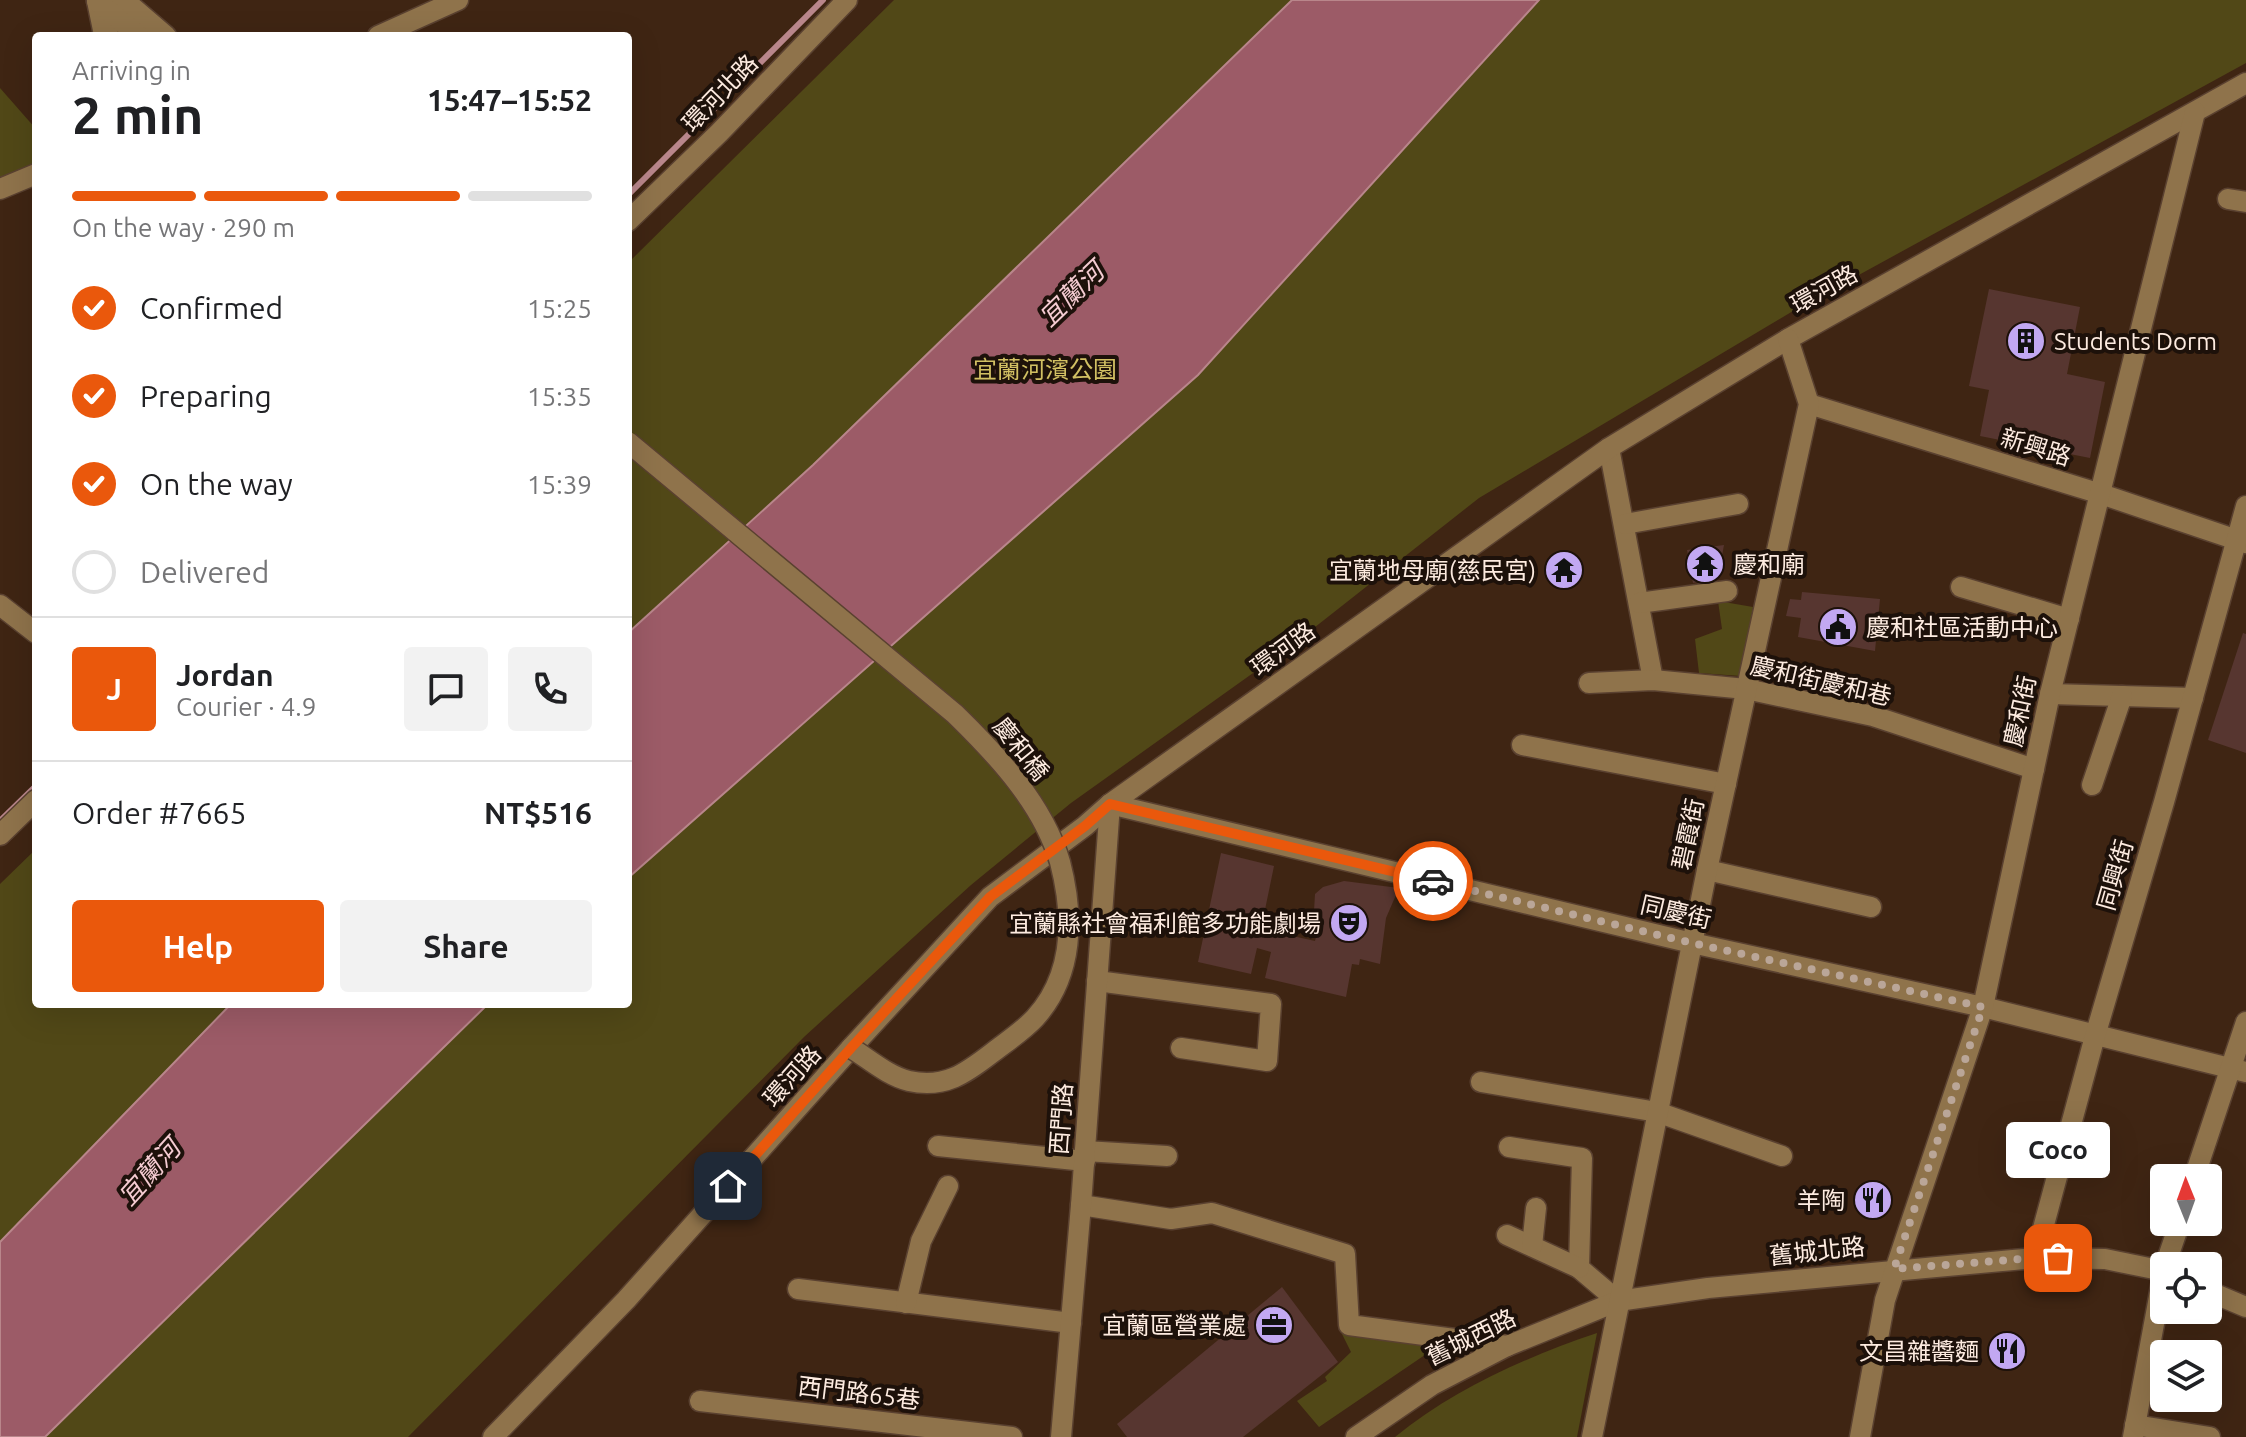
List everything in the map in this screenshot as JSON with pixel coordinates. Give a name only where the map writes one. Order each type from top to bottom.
[{"type":"street","points":[[96,0],[105,32]]},
{"type":"street","points":[[96,0],[134,32]]},
{"type":"street","points":[[96,0],[131,6],[161,32]]},
{"type":"street","points":[[387,32],[458,0]]},
{"type":"street","name":"環河北路","points":[[632,217],[719,133],[847,0]]},
{"type":"street","name":"環河路","points":[[493,1437],[626,1300],[990,897],[1110,804],[1609,448],[1788,339],[2246,83]]},
{"type":"street","name":"慶和街","points":[[1860,1437],[1885,1300],[1983,1007],[2050,694],[2195,112]]},
{"type":"street","points":[[0,189],[32,176]]},
{"type":"street","points":[[1788,339],[1809,404]]},
{"type":"street","name":"新興路","points":[[1809,404],[2242,541]]},
{"type":"street","name":"碧霞街","points":[[1592,1437],[1707,870],[1809,404]]},
{"type":"street","name":"慶和橋","points":[[632,445],[955,714],[977,735],[1025,793],[1055,849],[1065,884],[1070,926],[1068,944],[1056,987],[1032,1021],[965,1074],[942,1082],[909,1081],[895,1076],[851,1048]]},
{"type":"street","points":[[1609,448],[1653,680]]},
{"type":"street","points":[[1625,524],[1738,504]]},
{"type":"street","name":"同興街","points":[[2035,1258],[2095,1036],[2242,541],[2246,506]]},
{"type":"street","points":[[1961,587],[2069,619]]},
{"type":"street","points":[[1639,603],[1727,591]]},
{"type":"street","points":[[0,605],[32,630]]},
{"type":"street","name":"慶和街慶和巷","points":[[1589,683],[1653,680],[1746,689],[1873,716],[2034,769]]},
{"type":"street","points":[[2050,694],[2193,698]]},
{"type":"street","points":[[2092,785],[2122,696]]},
{"type":"street","points":[[1522,745],[1726,784]]},
{"type":"street","points":[[0,835],[32,804]]},
{"type":"street","name":"同慶街","points":[[1110,804],[2238,1069]]},
{"type":"street","name":"西門路","points":[[1061,1437],[1110,804]]},
{"type":"street","points":[[1707,870],[1871,907]]},
{"type":"street","points":[[1097,981],[1271,1004],[1267,1061],[1181,1048]]},
{"type":"street","points":[[2200,1164],[2238,1069],[2246,1022]]},
{"type":"street","points":[[1481,1082],[1657,1112],[1782,1156]]},
{"type":"street","points":[[938,1146],[1085,1156],[1167,1156]]},
{"type":"street","points":[[1509,1147],[1582,1158],[1579,1268]]},
{"type":"street","points":[[906,1303],[921,1241],[948,1186]]},
{"type":"street","points":[[1081,1205],[1171,1219],[1212,1213],[1345,1254],[1349,1325],[1507,1346]]},
{"type":"street","points":[[1532,1246],[1536,1208]]},
{"type":"street","points":[[1507,1235],[1579,1268],[1618,1301]]},
{"type":"street","name":"舊城北路","points":[[1618,1301],[1708,1288],[2035,1258],[2105,1259],[2150,1267]]},
{"type":"street","points":[[798,1289],[1071,1323]]},
{"type":"street","points":[[2222,1297],[2246,1307]]},
{"type":"street","name":"舊城西路","points":[[1356,1437],[1432,1385],[1507,1346],[1618,1301]]},
{"type":"street","points":[[2154,1324],[2134,1431],[2210,1437]]},
{"type":"street","name":"西門路65巷","points":[[700,1401],[1012,1437]]},
{"type":"green space","name":"宜蘭河濱公園","points":[[894,0],[2246,0],[2246,63],[1793,311],[1479,498],[1291,646],[1071,803],[971,885],[804,1037],[408,1437],[0,1437],[0,884],[32,853],[32,1008],[632,1008],[632,259]]},
{"type":"green space","points":[[0,88],[32,124],[32,167],[0,180]]},
{"type":"green space","points":[[1718,601],[1753,607],[1741,676],[1699,673],[1695,639],[1722,629]]},
{"type":"green space","points":[[1340,1330],[1441,1344],[1319,1427],[1297,1401],[1327,1381],[1325,1377],[1351,1352]]},
{"type":"green space","points":[[1597,1333],[1577,1437],[1395,1437],[1466,1389],[1544,1353]]},
{"type":"water","name":"宜蘭河","points":[[1292,0],[1539,0],[1198,375],[632,874],[632,629],[813,465]]},
{"type":"water","name":"宜蘭河","points":[[227,1008],[484,1008],[45,1437],[0,1437],[0,1242]]},
{"type":"building","name":"Students Dorm","points":[[1989,289],[2080,307],[2067,374],[2105,382],[2090,458],[1980,436],[1989,390],[1969,386]]},
{"type":"building","name":"慶和廟","points":[[1724,545],[1718,578],[1693,583],[1687,550]]},
{"type":"building","name":"慶和社區活動中心","points":[[1802,592],[1880,599],[1875,651],[1798,637],[1801,618],[1786,616],[1790,599],[1801,600]]},
{"type":"building","points":[[2243,633],[2246,634],[2246,753],[2208,740]]},
{"type":"building","name":"宜蘭縣社會福利館多功能劇場","points":[[1221,853],[1274,866],[1261,929],[1315,941],[1318,929],[1313,928],[1315,894],[1323,887],[1344,881],[1399,888],[1386,918],[1380,964],[1360,959],[1359,965],[1352,964],[1346,997],[1265,978],[1271,952],[1257,948],[1251,974],[1198,962]]},
{"type":"building","name":"宜蘭區營業處","points":[[1282,1287],[1338,1362],[1243,1437],[1127,1437],[1117,1424]]},
{"type":"waterway","points":[[632,191],[823,0]]},
{"type":"waterway","points":[[0,821],[32,790]]},
{"type":"way so far","points":[[1433,881],[1692,943],[1983,1007],[1894,1269],[2058,1258]]},
{"type":"place","name":"Students Dorm","points":[[2026,341]]},
{"type":"place","name":"慶和廟","points":[[1705,564]]},
{"type":"place","name":"宜蘭地母廟(慈民宮)","points":[[1564,570]]},
{"type":"place","name":"慶和社區活動中心","points":[[1838,627]]},
{"type":"place","name":"宜蘭縣社會福利館多功能劇場","points":[[1349,923]]},
{"type":"place","name":"羊陶","points":[[1873,1200]]},
{"type":"place","name":"Coco","points":[[2058,1258]]},
{"type":"place","name":"宜蘭區營業處","points":[[1274,1325]]},
{"type":"place","name":"文昌雜醬麵","points":[[2007,1351]]},
{"type":"route","points":[[728,1186],[990,897],[1110,804],[1433,881]]}]
